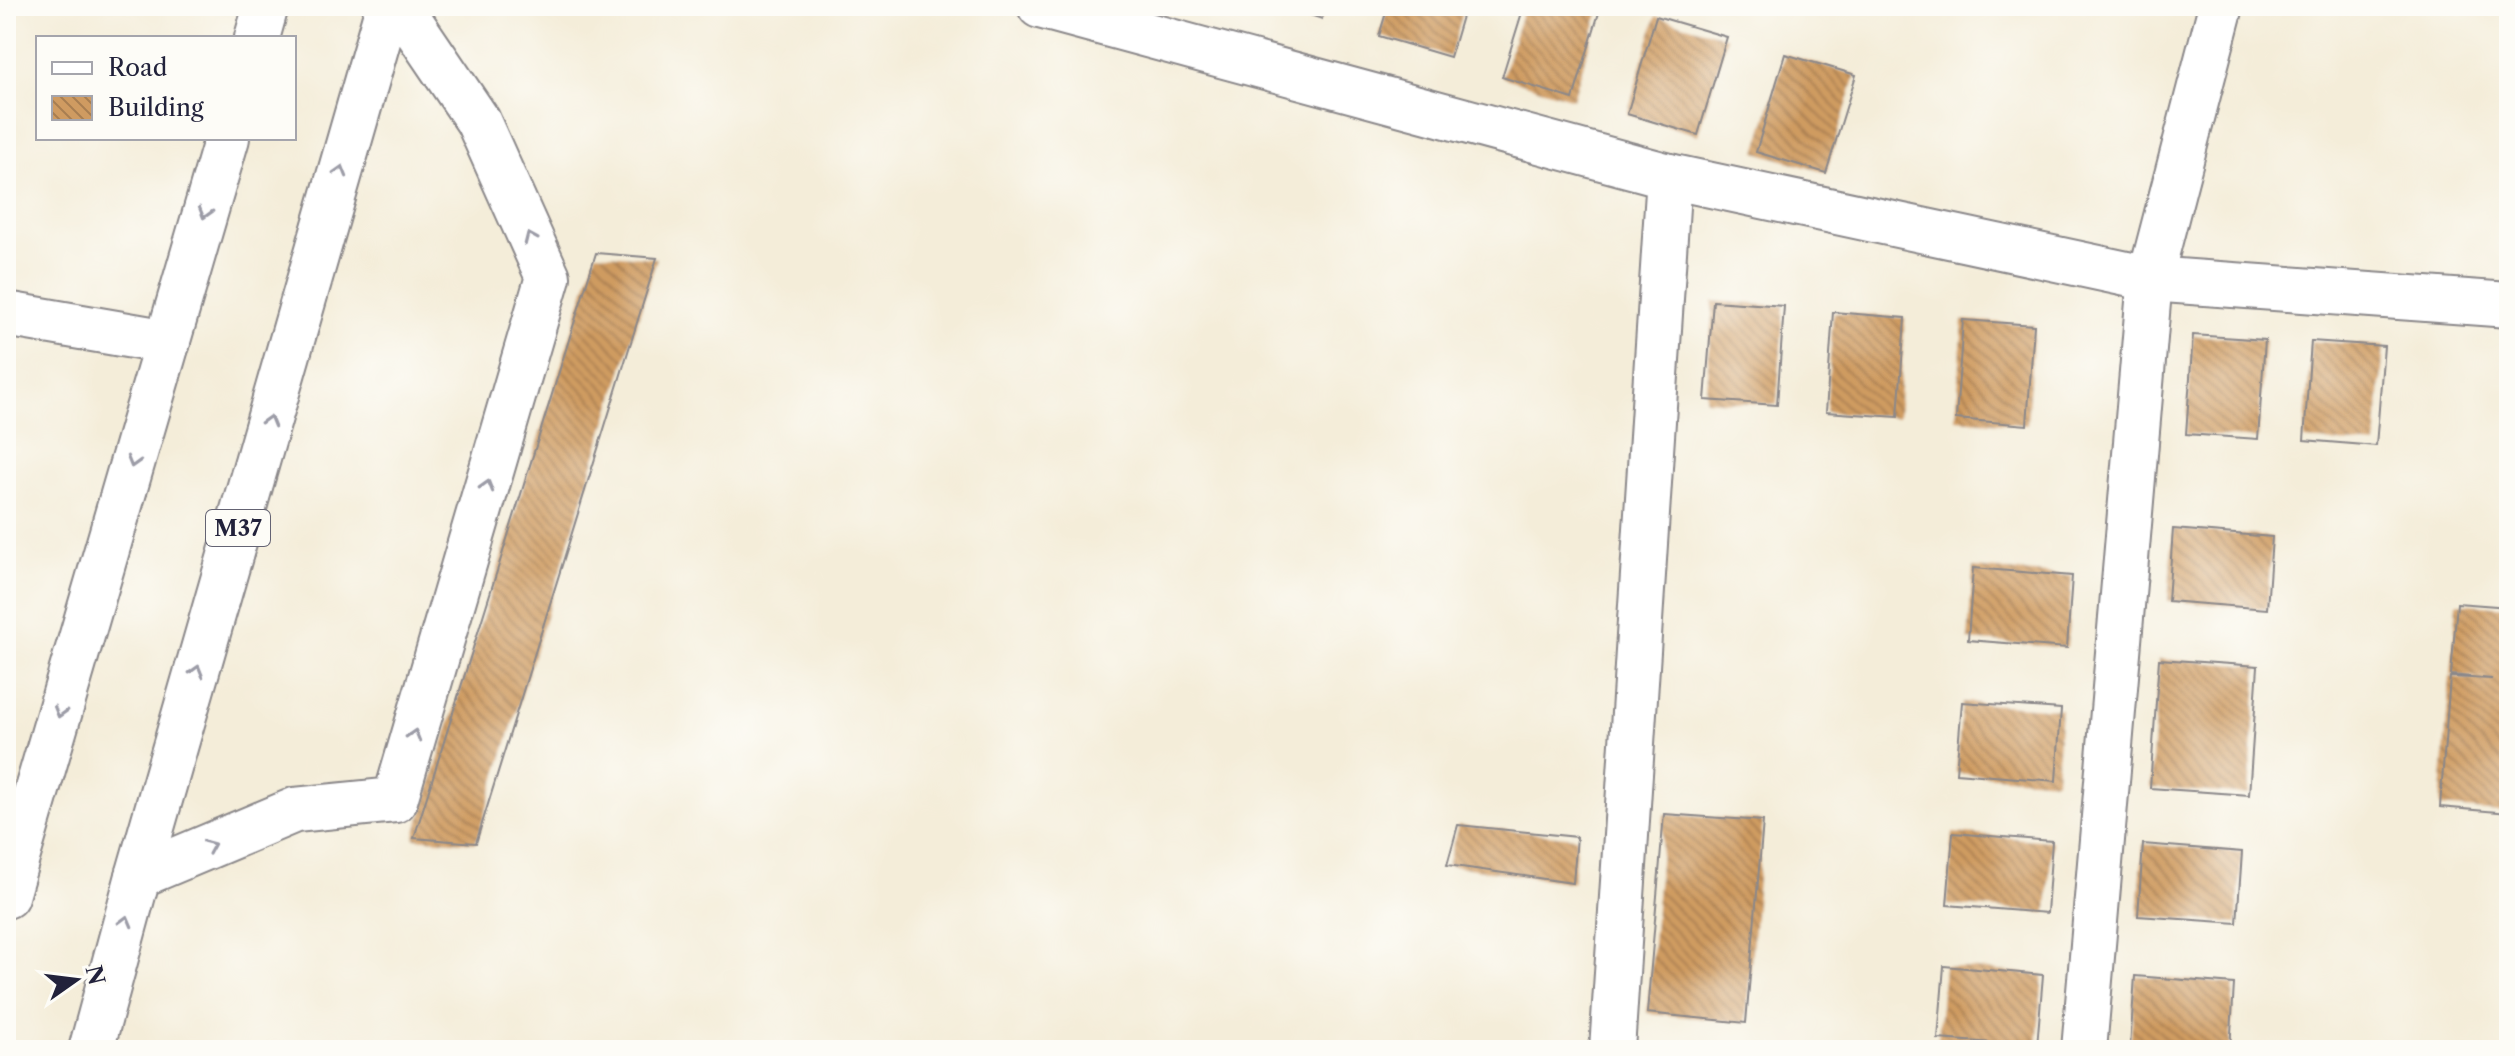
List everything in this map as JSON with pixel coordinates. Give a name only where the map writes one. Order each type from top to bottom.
[{"type":"main road","points":[[258,36],[266,6]]},
{"type":"main road","name":"M37","points":[[91,1050],[138,876],[388,6]]},
{"type":"main road","points":[[138,876],[295,810],[395,800],[548,277],[478,121],[400,6]]},
{"type":"main road","points":[[1040,6],[1155,22],[1669,176],[2150,279],[2509,305]]},
{"type":"main road","points":[[2084,1050],[2150,279],[2221,6]]},
{"type":"main road","points":[[6,896],[226,140]]},
{"type":"main road","points":[[1612,1050],[1669,176]]},
{"type":"main road","points":[[6,314],[168,342]]},
{"type":"building","points":[[1283,6],[1326,6],[1322,19]]},
{"type":"building","points":[[1388,6],[1465,6],[1450,57],[1379,36]]},
{"type":"building","points":[[1524,6],[1601,6],[1573,99],[1502,77]]},
{"type":"building","points":[[1656,16],[1727,37],[1698,135],[1627,114]]},
{"type":"building","points":[[1785,54],[1856,75],[1826,173],[1756,152]]},
{"type":"building","points":[[596,253],[657,258],[476,843],[414,838]]},
{"type":"building","points":[[1713,301],[1784,306],[1777,405],[1705,400]]},
{"type":"building","points":[[1833,312],[1905,318],[1898,417],[1826,412]]},
{"type":"building","points":[[1963,320],[2034,325],[2027,425],[1956,419]]},
{"type":"building","points":[[2193,335],[2265,340],[2258,439],[2186,434]]},
{"type":"building","points":[[2311,341],[2384,346],[2376,446],[2304,440]]},
{"type":"building","points":[[2173,529],[2272,537],[2267,609],[2168,601]]},
{"type":"building","points":[[1973,568],[2072,576],[2067,648],[1968,640]]},
{"type":"building","points":[[2457,603],[2509,607],[2509,813],[2440,807],[2450,677],[2492,679],[2451,675]]},
{"type":"building","points":[[2159,659],[2258,666],[2249,795],[2150,788]]},
{"type":"building","points":[[1962,702],[2061,709],[2056,781],[1956,773]]},
{"type":"building","points":[[1664,814],[1763,821],[1746,1023],[1647,1013]]},
{"type":"building","points":[[1458,825],[1577,837],[1573,883],[1447,865]]},
{"type":"building","points":[[1953,833],[2052,841],[2047,913],[1947,905]]},
{"type":"building","points":[[2143,844],[2242,852],[2237,923],[2138,916]]},
{"type":"building","points":[[1944,966],[2043,975],[2037,1046],[1938,1039]]},
{"type":"building","points":[[2135,976],[2234,984],[2230,1050],[2130,1048]]}]
